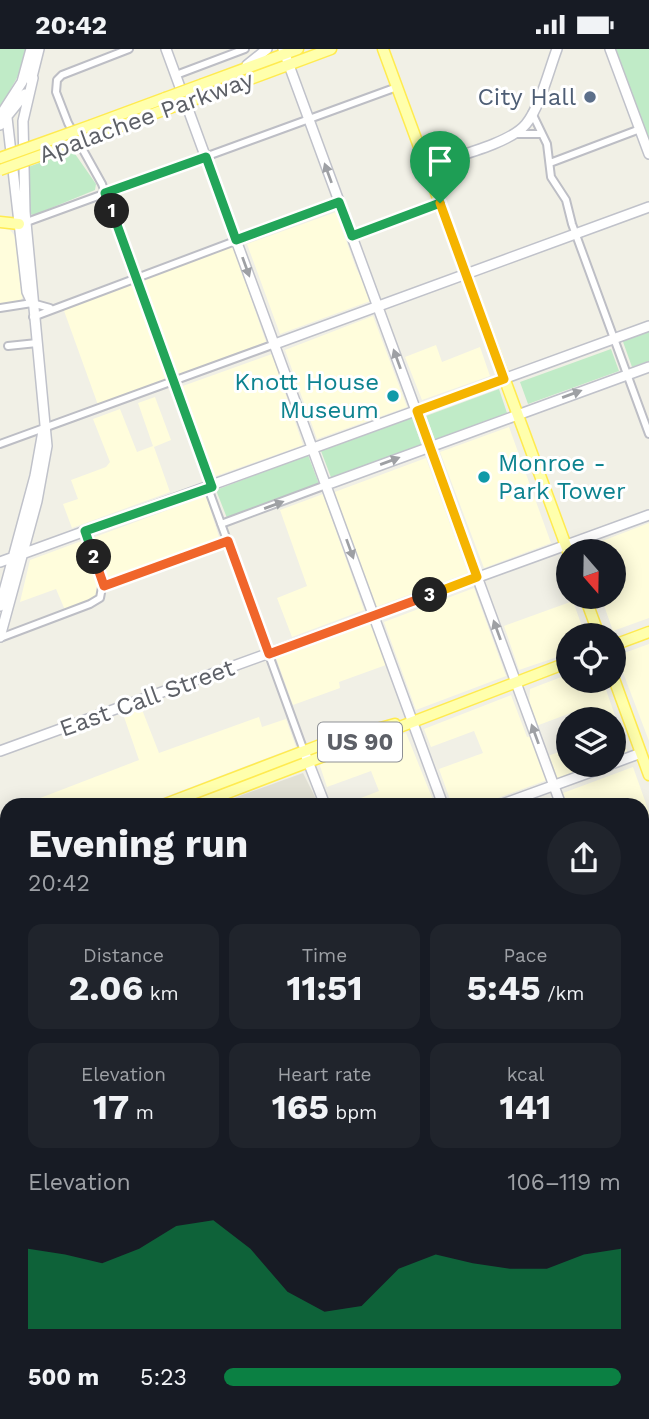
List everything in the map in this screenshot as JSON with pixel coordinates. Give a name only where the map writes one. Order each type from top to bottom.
[{"type":"main road","name":"Apalachee Parkway","points":[[0,170],[167,103],[203,84],[284,51],[298,49]]},
{"type":"main road","name":"Apalachee Parkway","points":[[167,103],[207,95],[331,49]]},
{"type":"main road","points":[[383,49],[563,539]]},
{"type":"main road","name":"Apalachee Parkway","points":[[0,158],[95,130]]},
{"type":"main road","points":[[0,222],[22,223]]},
{"type":"main road","points":[[626,641],[649,632]]},
{"type":"main road","name":"US 90","points":[[218,797],[556,667]]},
{"type":"main road","points":[[620,693],[645,752],[649,775]]},
{"type":"main road","name":"US 90","points":[[182,798],[368,729],[413,722]]},
{"type":"main road","points":[[214,786],[218,797]]},
{"type":"street","points":[[0,638],[45,464],[47,445],[32,303],[27,292],[22,223],[3,122],[22,82],[30,49]]},
{"type":"street","points":[[22,223],[24,118],[39,49]]},
{"type":"street","points":[[129,49],[57,80],[56,92],[68,123],[105,193],[174,381],[221,524],[322,798]]},
{"type":"street","points":[[166,49],[440,798]]},
{"type":"street","points":[[176,75],[245,49]]},
{"type":"street","points":[[238,71],[267,49]]},
{"type":"street","points":[[515,134],[532,113],[556,49]]},
{"type":"street","points":[[610,49],[649,154]]},
{"type":"street","points":[[284,51],[558,798]]},
{"type":"street","points":[[3,122],[33,78]]},
{"type":"street","points":[[22,223],[397,87]]},
{"type":"street","points":[[532,113],[547,144],[551,177],[566,200],[649,434]]},
{"type":"street","points":[[3,122],[24,159]]},
{"type":"street","points":[[550,163],[640,129]]},
{"type":"street","points":[[427,166],[515,134],[541,134]]},
{"type":"street","points":[[0,145],[11,161]]},
{"type":"street","points":[[33,317],[339,202]]},
{"type":"street","points":[[352,236],[440,203]]},
{"type":"street","points":[[0,445],[649,207]]},
{"type":"street","points":[[0,309],[32,303],[52,308]]},
{"type":"street","points":[[0,562],[649,326]]},
{"type":"street","points":[[8,347],[37,343]]},
{"type":"street","points":[[221,524],[649,367]]},
{"type":"street","points":[[0,606],[35,476],[44,429]]},
{"type":"street","name":"East Call Street","points":[[591,539],[649,515]]},
{"type":"street","points":[[0,638],[100,598],[104,586],[85,531]]},
{"type":"street","points":[[104,586],[228,541]]},
{"type":"street","name":"East Call Street","points":[[0,751],[477,577],[556,552]]},
{"type":"street","points":[[626,759],[645,752]]},
{"type":"street","points":[[520,798],[577,777]]},
{"type":"shaded area","points":[[336,212],[356,268],[373,300],[280,334],[247,244]]},
{"type":"shaded area","points":[[0,228],[10,230],[15,236],[23,296],[21,300],[0,304]]},
{"type":"shaded area","points":[[233,246],[266,342],[177,375],[141,280]]},
{"type":"shaded area","points":[[132,283],[136,286],[170,378],[98,405],[63,308]]},
{"type":"shaded area","points":[[373,316],[407,407],[317,439],[285,350]]},
{"type":"shaded area","points":[[436,345],[442,362],[480,347],[490,376],[422,400],[405,357]]},
{"type":"shaded area","points":[[272,354],[303,445],[213,477],[180,387]]},
{"type":"shaded area","points":[[155,397],[171,440],[154,447],[170,492],[72,528],[63,504],[78,499],[71,480],[106,467],[110,462],[93,419],[120,409],[137,452],[153,446],[138,403]]},
{"type":"shaded area","points":[[509,427],[551,543],[484,568],[440,452]]},
{"type":"shaded area","points":[[426,458],[468,573],[376,607],[332,493]]},
{"type":"shaded area","points":[[323,494],[364,610],[292,637],[277,598],[307,586],[280,510]]},
{"type":"shaded area","points":[[206,496],[220,540],[110,580],[107,578],[92,538]]},
{"type":"shaded area","points":[[649,523],[649,618],[626,626],[626,623],[610,623],[605,609],[626,609],[626,539],[607,539]]},
{"type":"shaded area","points":[[84,540],[100,583],[96,597],[65,610],[56,589],[20,602],[30,560]]},
{"type":"shaded area","points":[[474,588],[506,676],[416,710],[384,622]]},
{"type":"shaded area","points":[[556,607],[576,609],[581,623],[556,623],[556,657],[519,670],[504,626]]},
{"type":"shaded area","points":[[370,620],[386,665],[339,682],[340,688],[293,705],[275,655]]},
{"type":"shaded area","points":[[649,644],[649,741],[626,680],[626,652]]},
{"type":"shaded area","points":[[556,679],[556,693],[607,693],[612,707],[556,707],[556,718],[536,726],[529,705],[530,689]]},
{"type":"shaded area","points":[[511,695],[527,737],[531,736],[547,780],[498,798],[449,798],[439,769],[483,753],[474,731],[431,747],[424,729]]},
{"type":"shaded area","points":[[141,707],[159,753],[259,717],[262,727],[286,719],[296,747],[162,798],[40,798],[139,760],[123,714]]},
{"type":"shaded area","points":[[406,733],[432,798],[361,798],[379,791],[371,771],[327,787],[320,766],[322,762]]},
{"type":"shaded area","points":[[556,753],[556,777],[562,777],[556,779],[548,756]]},
{"type":"shaded area","points":[[633,767],[644,798],[565,798],[563,793],[606,777],[626,777],[626,770]]},
{"type":"shaded area","points":[[303,773],[316,798],[234,798]]},
{"type":"green space","points":[[0,49],[27,49],[23,67],[0,108]]},
{"type":"green space","points":[[616,49],[649,49],[649,141]]},
{"type":"green space","points":[[73,151],[96,184],[95,190],[34,215],[29,214],[28,167]]},
{"type":"green space","points":[[649,330],[649,361],[632,367],[622,339]]},
{"type":"green space","points":[[611,349],[619,371],[528,404],[520,382]]},
{"type":"green space","points":[[499,389],[507,413],[435,440],[426,416]]},
{"type":"green space","points":[[412,417],[422,446],[332,480],[321,451]]},
{"type":"green space","points":[[308,455],[319,484],[227,518],[216,490]]},
{"type":"place","name":"City Hall","points":[[590,97]]},
{"type":"place","name":"Knott House Museum","points":[[393,396]]},
{"type":"place","name":"Monroe - Park Tower","points":[[484,477]]},
{"type":"route","points":[[206,157],[236,240],[339,202],[352,236],[440,203],[504,379],[417,411],[477,577],[269,654],[228,541],[104,586],[85,531],[212,487],[105,193],[206,157]]}]
